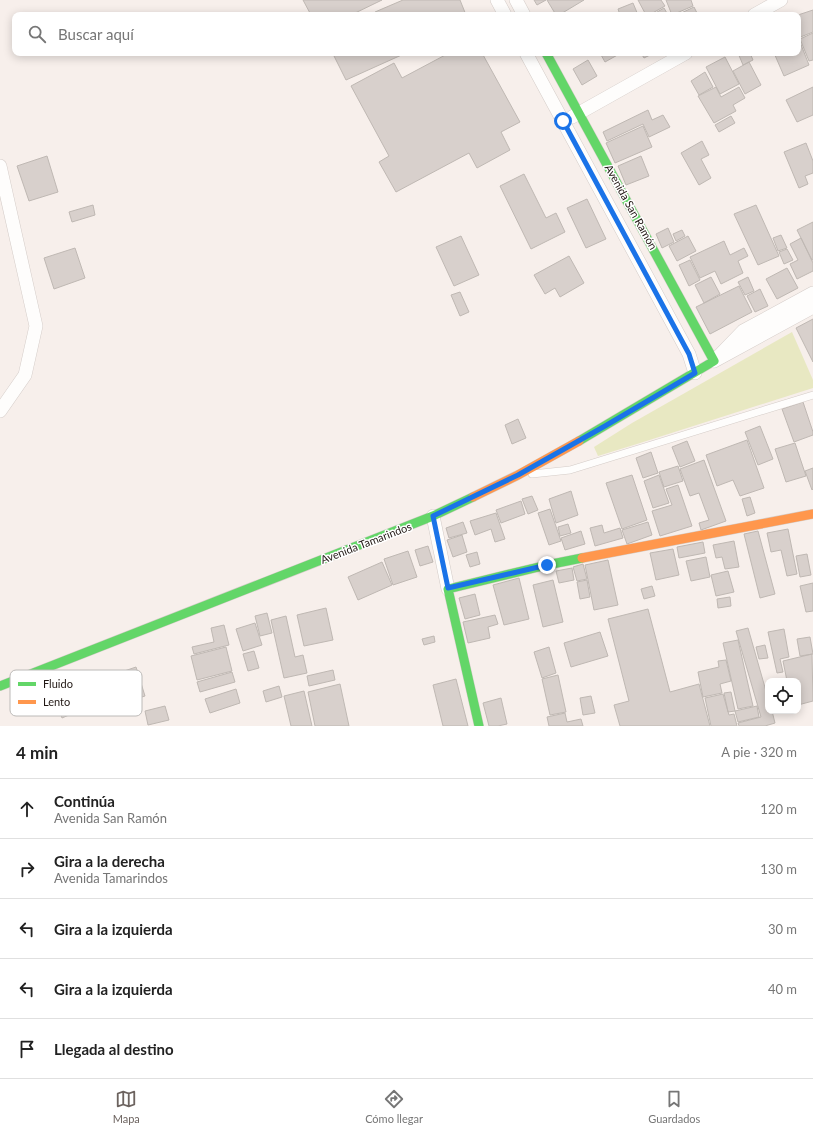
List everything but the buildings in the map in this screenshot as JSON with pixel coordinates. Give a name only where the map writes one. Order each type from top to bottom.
[{"type":"street","points":[[497,0],[503,12]]},
{"type":"street","points":[[516,0],[522,12]]},
{"type":"street","points":[[759,12],[780,0]]},
{"type":"street","name":"Avenida San Ramón","points":[[528,56],[689,354],[695,373]]},
{"type":"street","name":"Avenida San Ramón","points":[[548,56],[714,361]]},
{"type":"street","points":[[563,121],[681,56]]},
{"type":"street","points":[[0,166],[36,326],[25,375],[0,411]]},
{"type":"street","name":"Avenida Tamarindos","points":[[714,361],[743,331],[813,293]]},
{"type":"street","name":"Avenida Tamarindos","points":[[41,670],[433,516],[518,475],[605,426],[714,361],[813,307]]},
{"type":"street","points":[[448,588],[547,565],[813,514]]},
{"type":"street","points":[[433,516],[479,726]]},
{"type":"street","name":"Avenida Tamarindos","points":[[0,686],[10,682]]},
{"type":"lane","points":[[518,475],[570,470],[813,395]]},
{"type":"green space","points":[[792,332],[813,380],[813,388],[598,456],[594,447],[632,423]]},
{"type":"traffic: fast","points":[[548,56],[714,361],[579,441]]},
{"type":"traffic: fast","points":[[41,670],[433,516],[473,497]]},
{"type":"traffic: fast","points":[[479,726],[448,589],[582,558]]},
{"type":"traffic: fast","points":[[0,686],[10,682]]},
{"type":"traffic: slow","points":[[473,497],[518,475],[579,441]]},
{"type":"traffic: slow","points":[[582,558],[813,514]]},
{"type":"route","points":[[547,565],[448,588],[433,516],[518,475],[695,373],[689,354],[563,121]]}]
